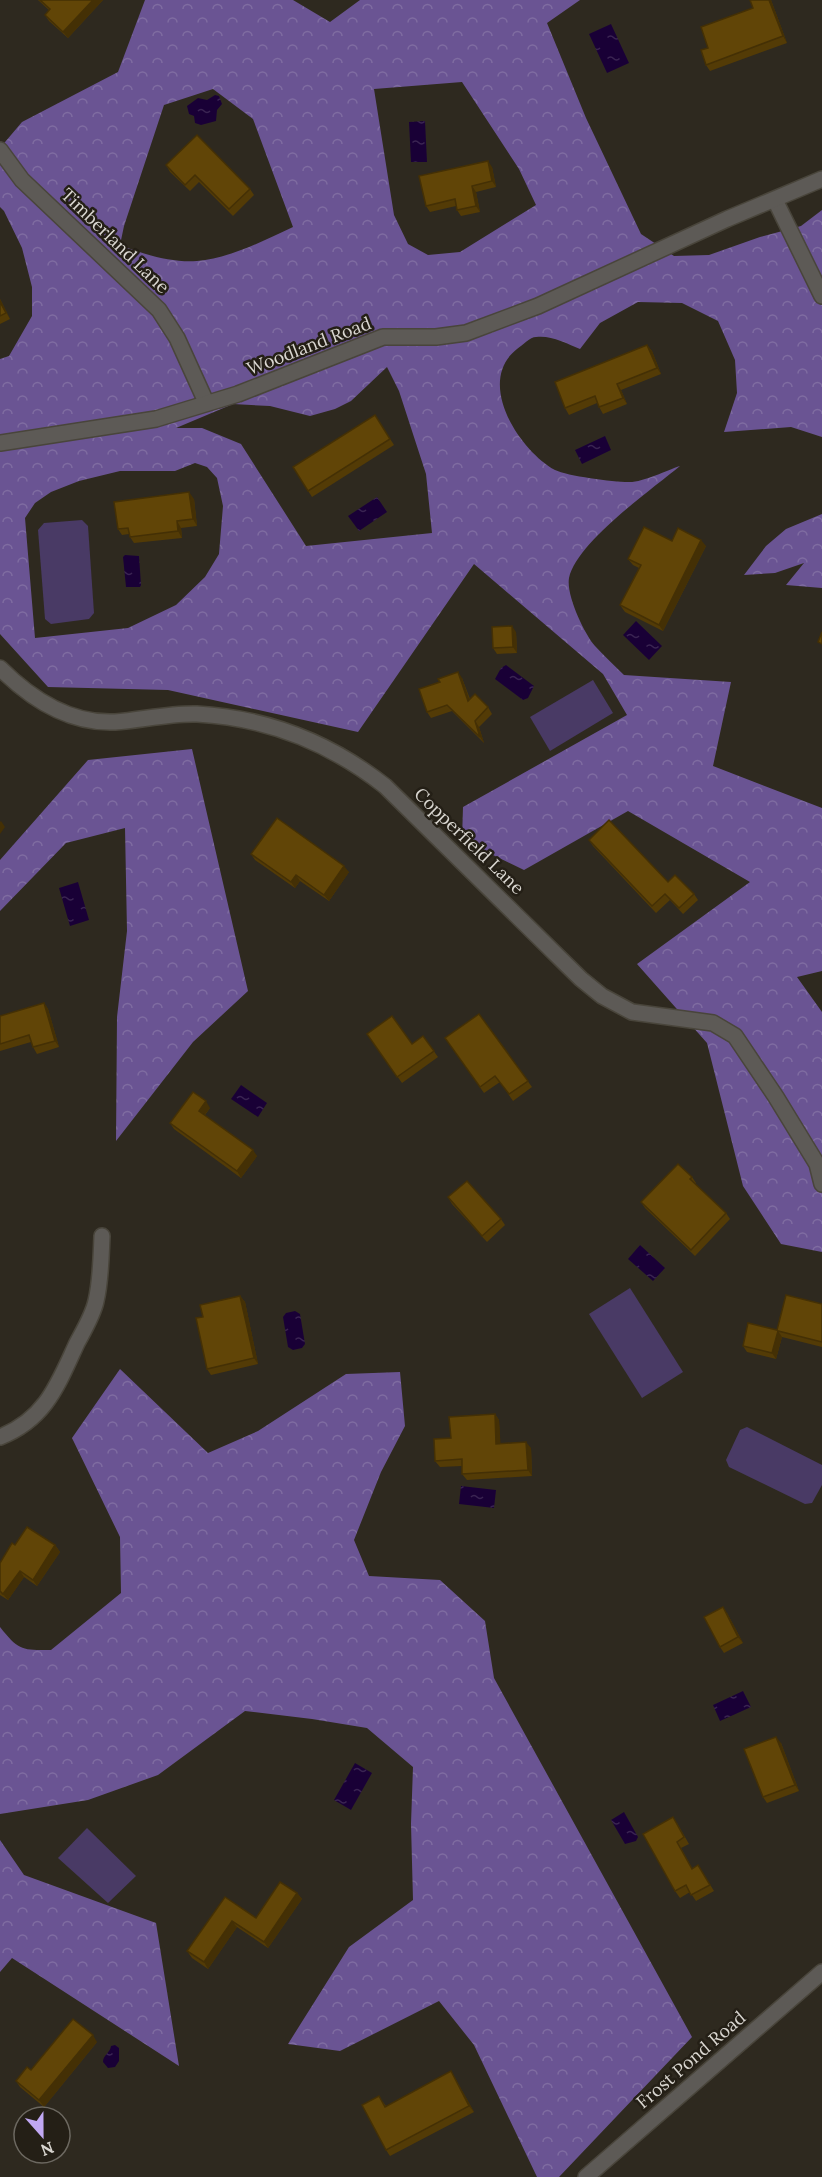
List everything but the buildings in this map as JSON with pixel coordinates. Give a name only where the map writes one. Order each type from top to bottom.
[{"type":"street","name":"Timberland Lane","points":[[0,150],[22,180],[159,309],[177,338],[206,402]]},
{"type":"street","name":"Woodland Road","points":[[0,443],[156,419],[238,394],[383,337],[436,338],[482,328],[538,306],[822,178]]},
{"type":"street","points":[[775,200],[822,296]]},
{"type":"street","name":"Copperfield Lane","points":[[0,668],[36,699],[71,716],[93,721],[114,722],[195,714],[243,719],[288,730],[309,739],[366,771],[385,786],[581,979],[602,996],[632,1012],[713,1023],[735,1036],[817,1164],[822,1184]]},
{"type":"street","points":[[0,1437],[33,1418],[44,1408],[57,1387],[96,1303],[102,1236]]},
{"type":"street","name":"Frost Pond Road","points":[[586,2177],[822,1972]]},
{"type":"shaded area","points":[[82,520],[88,526],[94,613],[89,619],[51,624],[45,619],[38,530],[44,523]]},
{"type":"shaded area","points":[[593,680],[613,713],[550,751],[530,717]]},
{"type":"shaded area","points":[[630,1288],[683,1372],[642,1398],[589,1314]]},
{"type":"shaded area","points":[[747,1427],[822,1465],[822,1485],[812,1503],[805,1504],[729,1467],[726,1460],[740,1430]]},
{"type":"shaded area","points":[[87,1828],[136,1876],[108,1903],[58,1858]]},
{"type":"green space","points":[[145,0],[293,0],[330,22],[360,0],[580,0],[547,23],[586,118],[641,234],[674,256],[709,255],[760,237],[801,226],[822,210],[822,437],[791,427],[724,432],[737,393],[735,360],[718,321],[682,303],[638,302],[600,323],[580,349],[553,338],[531,338],[505,363],[500,379],[501,397],[516,432],[541,460],[555,470],[590,478],[634,482],[680,466],[634,502],[600,533],[575,564],[569,578],[569,585],[577,613],[595,646],[624,675],[731,682],[713,766],[822,808],[822,971],[797,977],[822,1012],[822,1252],[781,1244],[743,1186],[707,1043],[637,964],[750,882],[628,811],[524,870],[462,840],[463,807],[627,715],[603,674],[474,564],[358,732],[168,690],[48,687],[0,634],[0,359],[9,356],[32,316],[32,287],[22,248],[0,207],[0,148],[22,122],[118,72]],"holes":[[[462,82],[519,169],[536,205],[460,252],[428,255],[408,244],[394,215],[374,89]],[[213,89],[253,119],[293,227],[234,253],[197,261],[178,261],[157,257],[120,245],[124,226],[164,105]],[[387,367],[399,391],[426,474],[432,533],[306,546],[241,444],[202,428],[176,428],[233,404],[270,406],[310,416],[335,409],[351,401]],[[195,463],[207,467],[217,478],[223,506],[219,554],[205,577],[176,605],[128,628],[35,638],[25,518],[35,503],[51,492],[79,481],[120,471],[175,471]]]},
{"type":"green space","points":[[822,514],[822,588],[786,585],[804,563],[775,573],[744,575],[766,546],[786,529]]},
{"type":"green space","points":[[192,749],[248,991],[193,1042],[116,1141],[117,1017],[127,931],[125,828],[66,843],[0,911],[0,860],[88,760]]},
{"type":"green space","points":[[120,1369],[208,1453],[258,1431],[346,1374],[400,1372],[405,1426],[381,1472],[354,1540],[369,1576],[440,1580],[485,1621],[494,1678],[692,2037],[559,2177],[537,2177],[474,2045],[439,2001],[340,2051],[288,2044],[349,1947],[413,1900],[411,1824],[413,1767],[367,1728],[245,1711],[158,1775],[88,1800],[0,1814],[0,1627],[12,1641],[22,1648],[51,1650],[121,1593],[120,1537],[72,1438]]},
{"type":"green space","points":[[0,1840],[24,1875],[156,1923],[179,2066],[12,1958],[0,1972]]},
{"type":"water","points":[[611,24],[629,63],[607,73],[589,34]]},
{"type":"water","points":[[215,95],[219,96],[222,104],[217,110],[216,121],[201,125],[195,123],[194,116],[189,114],[187,106],[198,98],[207,100]]},
{"type":"water","points":[[425,121],[427,162],[411,162],[409,122]]},
{"type":"water","points":[[605,436],[611,450],[582,464],[575,450]]},
{"type":"water","points":[[377,497],[387,512],[359,531],[348,516]]},
{"type":"water","points":[[125,555],[139,556],[140,587],[126,587],[123,557]]},
{"type":"water","points":[[636,621],[662,646],[649,660],[623,635]]},
{"type":"water","points":[[506,665],[534,686],[528,698],[523,700],[495,679],[501,668]]},
{"type":"water","points":[[78,882],[89,920],[70,926],[59,888]]},
{"type":"water","points":[[241,1085],[267,1103],[258,1117],[231,1099]]},
{"type":"water","points":[[640,1245],[665,1268],[653,1281],[628,1259]]},
{"type":"water","points":[[295,1311],[300,1314],[305,1344],[302,1348],[293,1350],[288,1347],[283,1317],[286,1313]]},
{"type":"water","points":[[461,1486],[496,1490],[494,1508],[459,1504]]},
{"type":"water","points":[[743,1691],[751,1707],[720,1721],[713,1705]]},
{"type":"water","points":[[355,1763],[372,1773],[351,1810],[334,1800]]},
{"type":"water","points":[[624,1812],[638,1837],[636,1841],[625,1844],[611,1820]]},
{"type":"water","points":[[115,2045],[119,2048],[119,2061],[115,2067],[108,2068],[103,2060],[111,2046]]}]
